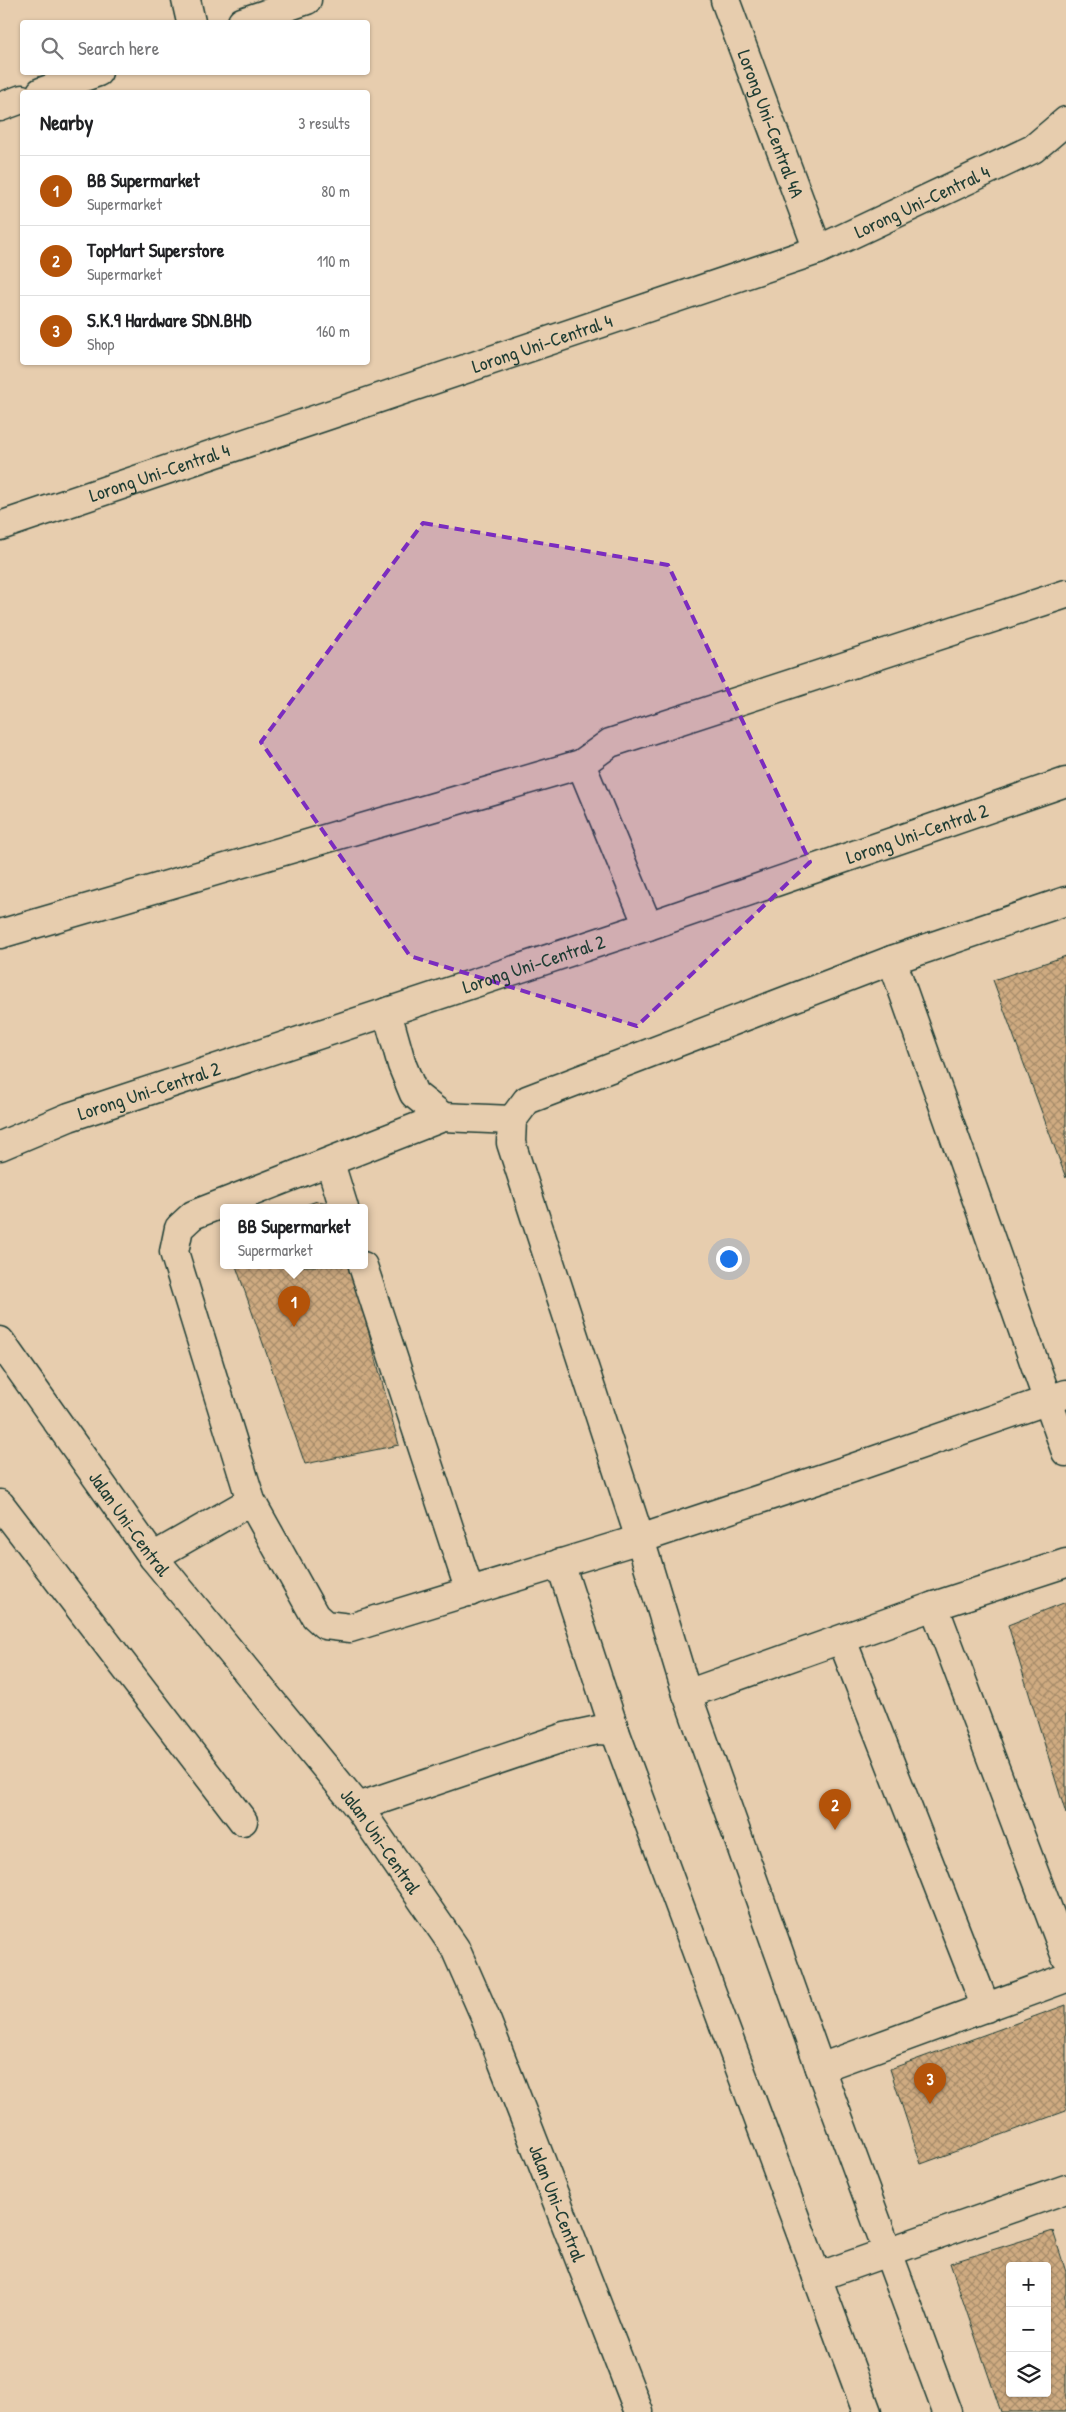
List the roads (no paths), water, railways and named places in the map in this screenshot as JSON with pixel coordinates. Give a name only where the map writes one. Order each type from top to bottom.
[{"type":"street","points":[[186,0],[190,20]]},
{"type":"street","points":[[248,20],[306,0]]},
{"type":"street","name":"Lorong Uni-Central 4A","points":[[724,0],[818,250]]},
{"type":"street","points":[[47,90],[89,75]]},
{"type":"street","points":[[0,107],[20,100]]},
{"type":"street","name":"Lorong Uni-Central 4","points":[[0,526],[818,250],[1032,148],[1066,121]]},
{"type":"street","points":[[0,934],[582,764],[610,743],[1066,594]]},
{"type":"street","points":[[582,764],[648,926]]},
{"type":"street","name":"Lorong Uni-Central 2","points":[[0,1146],[68,1117],[648,926],[1066,782]]},
{"type":"street","points":[[947,2412],[820,2068],[687,1694],[640,1539],[511,1143],[512,1120],[527,1100],[892,960],[1066,901]]},
{"type":"street","points":[[892,960],[1057,1398],[1066,1452]]},
{"type":"street","points":[[388,1012],[402,1065],[414,1094],[443,1117]]},
{"type":"street","points":[[223,1204],[443,1117],[512,1120]]},
{"type":"street","points":[[330,1163],[343,1204]]},
{"type":"street","points":[[220,1205],[194,1215],[179,1228],[174,1252],[251,1502],[316,1616],[325,1625],[350,1628],[470,1592],[640,1539],[1057,1398]]},
{"type":"street","points":[[364,1269],[470,1592]]},
{"type":"street","name":"Jalan Uni-Central","points":[[0,1341],[153,1556],[358,1807],[455,1948],[484,2014],[638,2412]]},
{"type":"street","points":[[153,1556],[251,1502]]},
{"type":"street","points":[[0,1504],[244,1821]]},
{"type":"street","points":[[687,1694],[934,1606],[1066,1562]]},
{"type":"street","points":[[560,1563],[615,1731],[867,2412]]},
{"type":"street","points":[[934,1606],[1066,1957]]},
{"type":"street","points":[[842,1640],[986,2008]]},
{"type":"street","points":[[358,1807],[565,1737],[598,1730],[615,1731]]},
{"type":"street","points":[[820,2068],[1066,1978]]},
{"type":"street","points":[[817,2277],[1066,2190]]},
{"type":"place","name":"BB Supermarket","points":[[294,1327]]},
{"type":"place","name":"TopMart Superstore","points":[[835,1830]]},
{"type":"place","name":"S.K.9 Hardware SDN.BHD","points":[[930,2104]]}]
